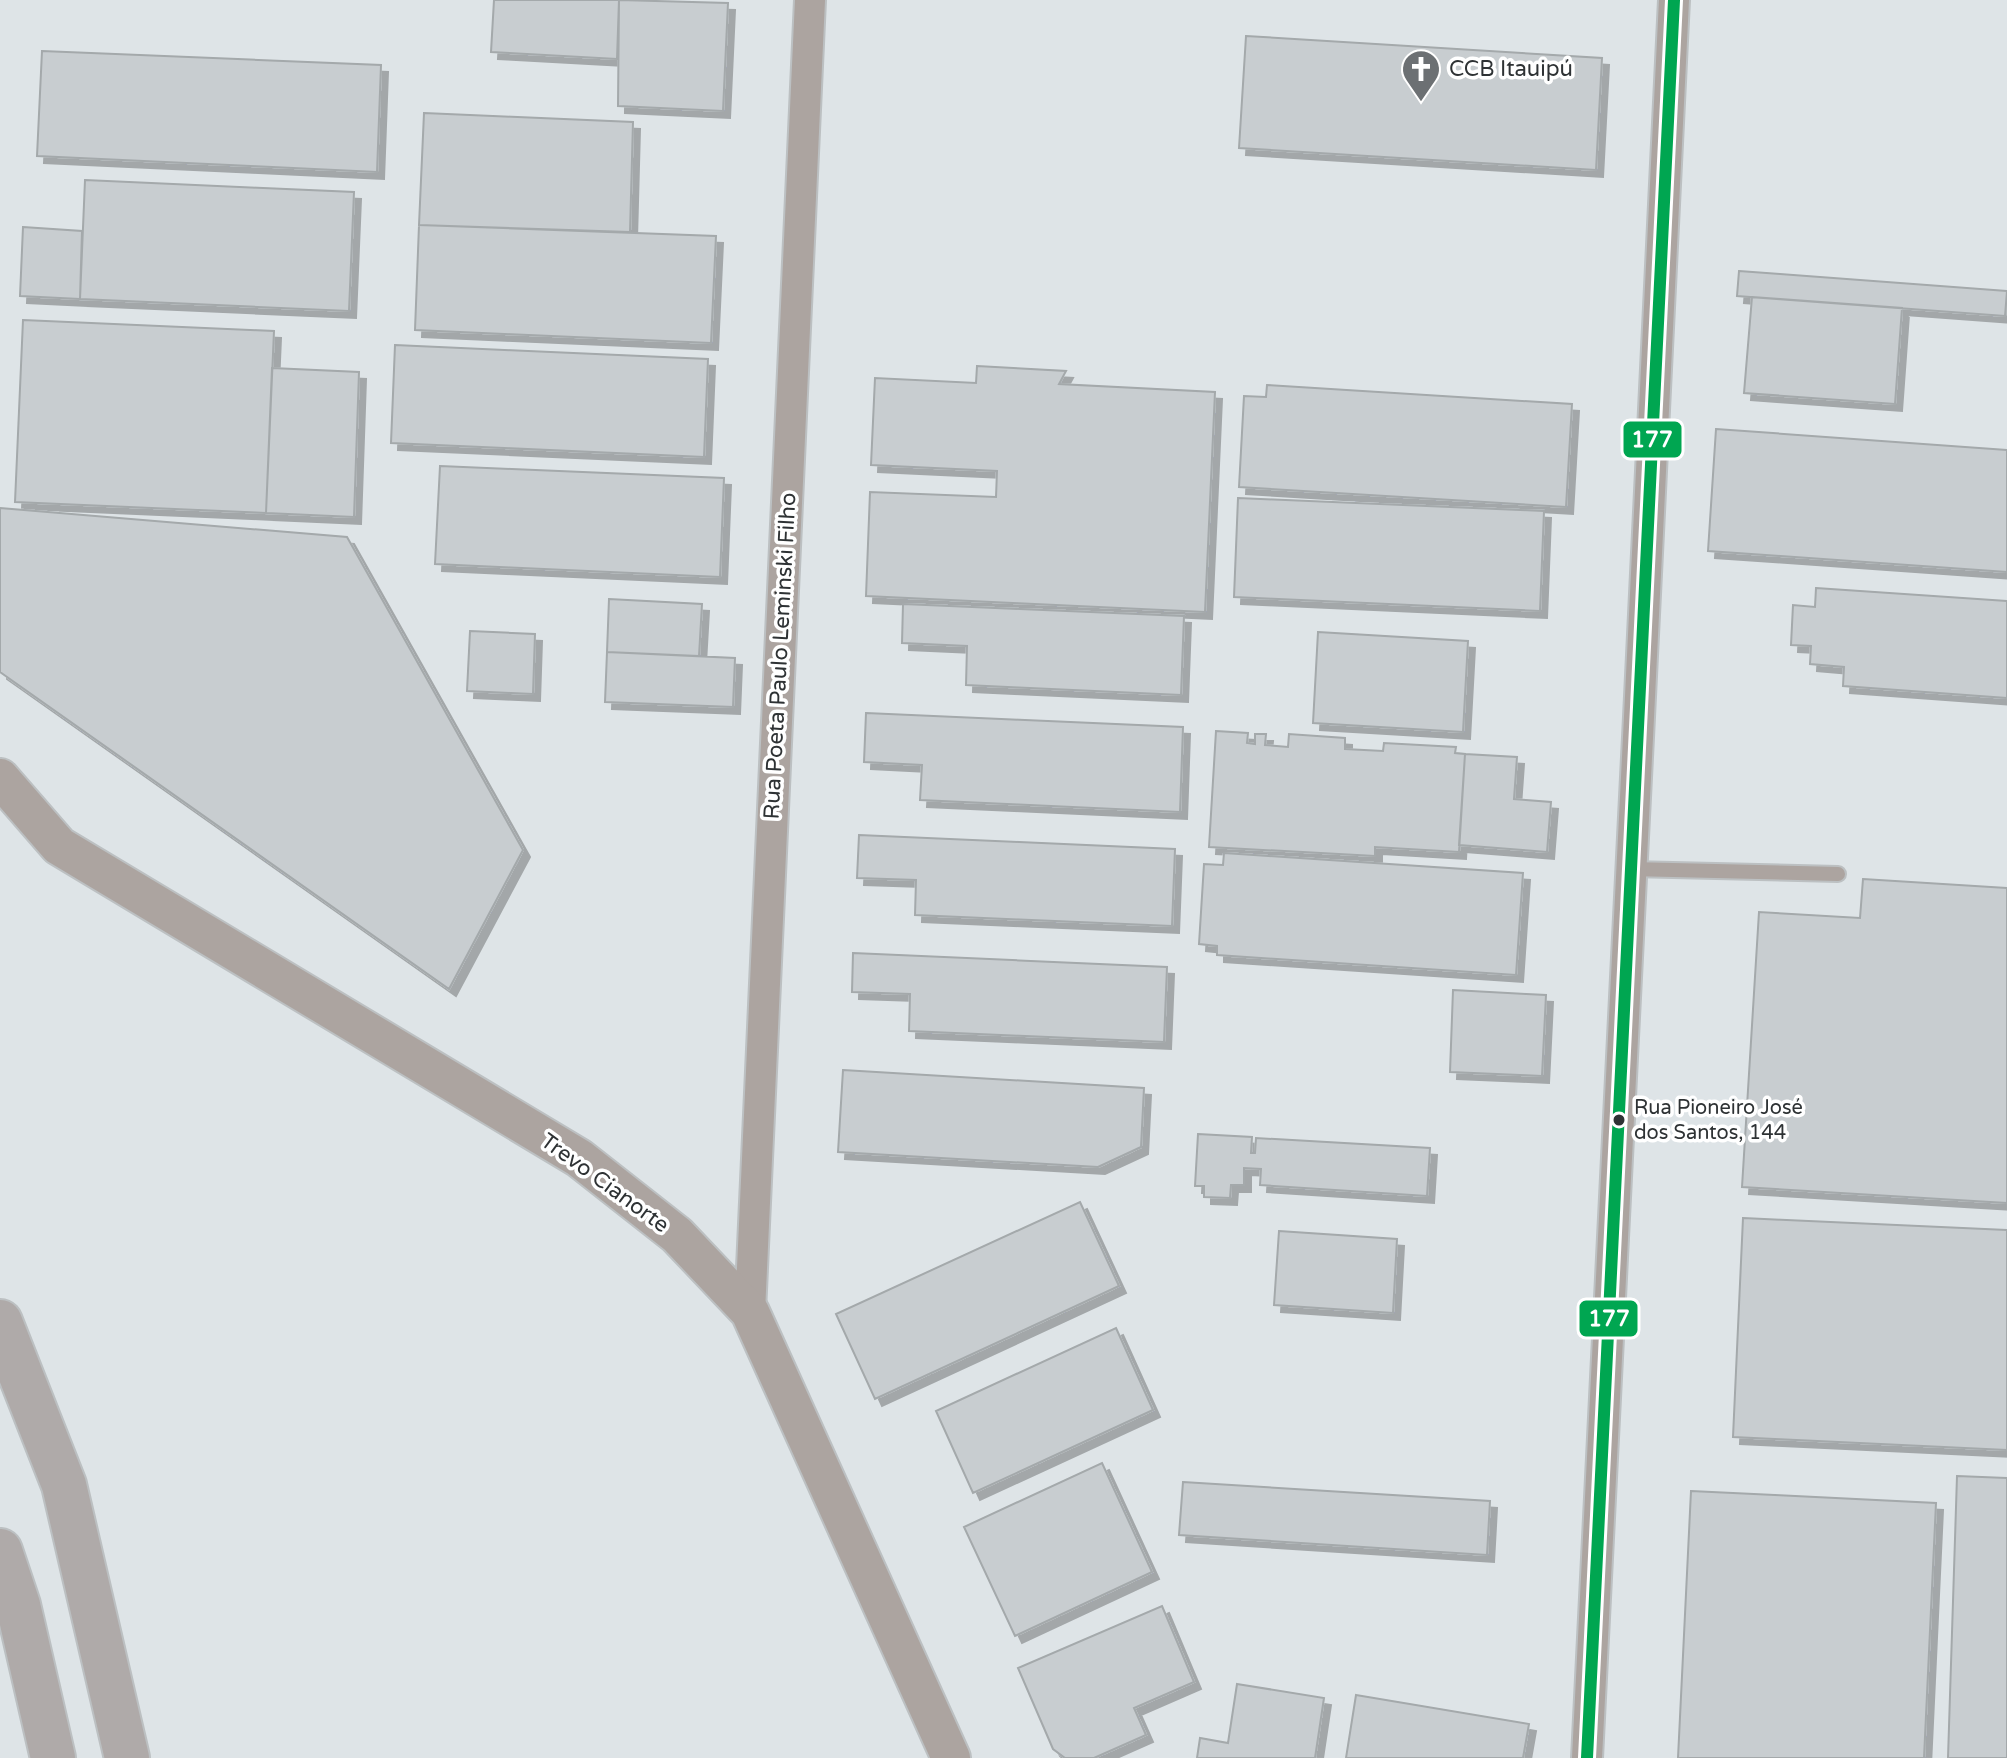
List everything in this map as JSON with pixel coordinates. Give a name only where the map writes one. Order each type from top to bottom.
[{"type":"highway","points":[[0,1322],[64,1485],[125,1748]]},
{"type":"highway","points":[[0,1551],[18,1605],[53,1758]]},
{"type":"street","name":"Rua Poeta Paulo Leminski Filho","points":[[750,1312],[810,0]]},
{"type":"street","points":[[1587,1758],[1622,1121],[1630,869],[1674,0]]},
{"type":"street","name":"Trevo Cianorte","points":[[0,778],[59,846],[579,1158],[677,1235],[750,1312],[951,1758]]},
{"type":"lane","points":[[1630,869],[1838,874]]},
{"type":"building","points":[[494,0],[619,0],[617,59],[491,52]]},
{"type":"building","points":[[619,0],[728,3],[723,111],[618,106]]},
{"type":"building","name":"CCB Itauipú","points":[[1246,36],[1602,58],[1596,170],[1239,148]]},
{"type":"building","points":[[42,51],[381,65],[377,172],[37,156]]},
{"type":"building","points":[[424,113],[633,122],[630,232],[419,225]]},
{"type":"building","points":[[85,180],[354,192],[349,311],[80,299]]},
{"type":"building","points":[[419,225],[716,236],[711,343],[415,330]]},
{"type":"building","points":[[23,227],[82,231],[80,299],[20,296]]},
{"type":"building","points":[[1739,271],[2007,291],[2005,316],[1737,296]]},
{"type":"building","points":[[1752,297],[1902,308],[1895,404],[1744,393]]},
{"type":"building","points":[[23,320],[274,331],[266,513],[15,502]]},
{"type":"building","points":[[395,345],[708,359],[704,457],[391,443]]},
{"type":"building","points":[[977,366],[1066,371],[1059,384],[1215,392],[1205,612],[866,596],[870,492],[996,497],[997,471],[871,465],[875,378],[976,383]]},
{"type":"building","points":[[272,368],[359,372],[354,517],[266,513]]},
{"type":"building","points":[[1267,385],[1572,404],[1566,507],[1239,487],[1244,396],[1266,397]]},
{"type":"building","points":[[1716,429],[2007,450],[2007,572],[1708,551]]},
{"type":"building","points":[[440,466],[724,478],[720,577],[435,564]]},
{"type":"building","points":[[1238,498],[1544,511],[1540,611],[1234,597]]},
{"type":"building","points":[[0,508],[347,537],[523,850],[449,989],[0,672]]},
{"type":"building","points":[[1816,588],[2007,601],[2007,698],[1843,686],[1844,667],[1810,664],[1811,646],[1791,645],[1793,605],[1815,607]]},
{"type":"building","points":[[609,599],[702,604],[699,656],[607,652]]},
{"type":"building","points":[[903,604],[1184,616],[1181,695],[966,685],[967,646],[902,643]]},
{"type":"building","points":[[470,631],[535,634],[533,694],[467,691]]},
{"type":"building","points":[[1318,632],[1468,641],[1463,732],[1313,723]]},
{"type":"building","points":[[607,652],[735,658],[733,707],[605,702]]},
{"type":"building","points":[[866,713],[1183,727],[1180,812],[920,800],[922,765],[864,762]]},
{"type":"building","points":[[1216,731],[1248,733],[1247,743],[1255,744],[1255,734],[1266,734],[1265,745],[1288,747],[1289,734],[1345,738],[1345,749],[1383,751],[1384,743],[1456,747],[1455,753],[1465,754],[1459,852],[1375,847],[1375,856],[1209,847]]},
{"type":"building","points":[[1465,754],[1517,757],[1514,799],[1551,802],[1547,852],[1459,845]]},
{"type":"building","points":[[859,835],[1175,849],[1172,926],[915,915],[916,880],[857,878]]},
{"type":"building","points":[[1224,853],[1523,873],[1516,975],[1217,955],[1217,946],[1199,944],[1204,864],[1223,865]]},
{"type":"building","points":[[1863,879],[2007,888],[2007,1203],[1742,1187],[1759,912],[1860,918]]},
{"type":"building","points":[[853,953],[1167,967],[1164,1042],[909,1031],[910,994],[852,992]]},
{"type":"building","points":[[1453,990],[1546,995],[1542,1076],[1450,1072]]},
{"type":"building","points":[[843,1070],[1144,1088],[1141,1147],[1098,1167],[838,1152]]},
{"type":"building","points":[[1198,1134],[1252,1137],[1251,1153],[1255,1153],[1256,1138],[1430,1148],[1427,1196],[1260,1185],[1261,1169],[1244,1168],[1244,1185],[1231,1185],[1230,1198],[1204,1197],[1204,1186],[1195,1186]]},
{"type":"building","points":[[1080,1202],[1119,1286],[875,1399],[836,1314]]},
{"type":"building","points":[[1743,1218],[2007,1230],[2007,1450],[1733,1437]]},
{"type":"building","points":[[1279,1231],[1397,1239],[1393,1313],[1274,1305]]},
{"type":"building","points":[[1116,1328],[1153,1410],[973,1493],[936,1411]]},
{"type":"building","points":[[1102,1463],[1152,1572],[1015,1636],[964,1527]]},
{"type":"building","points":[[1957,1476],[2007,1478],[2007,1758],[1948,1758]]},
{"type":"building","points":[[1183,1482],[1490,1501],[1487,1555],[1179,1535]]},
{"type":"building","points":[[1691,1491],[1936,1503],[1924,1758],[1678,1758]]},
{"type":"building","points":[[1162,1606],[1194,1682],[1134,1708],[1146,1735],[1094,1758],[1065,1758],[1053,1749],[1018,1668]]},
{"type":"building","points":[[1237,1684],[1324,1698],[1315,1758],[1197,1758],[1200,1738],[1228,1743]]},
{"type":"building","points":[[1356,1695],[1529,1724],[1523,1758],[1346,1758]]},
{"type":"transit line","name":"177","points":[[1587,1758],[1674,0]]},
{"type":"place","name":"CCB Itauipú","points":[[1421,103]]},
{"type":"place","name":"Rua Pioneiro José dos Santos, 144","points":[[1619,1120]]}]
